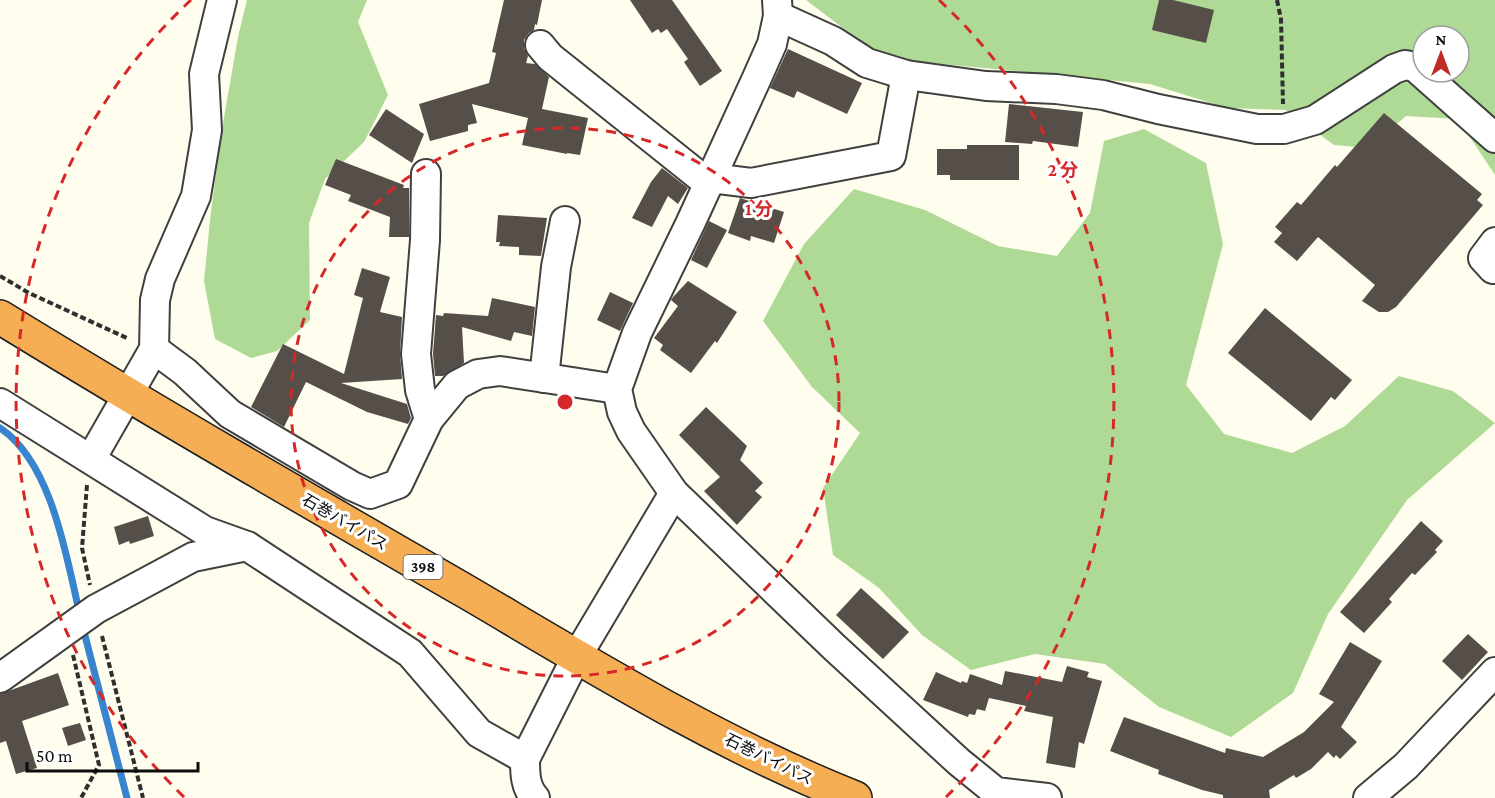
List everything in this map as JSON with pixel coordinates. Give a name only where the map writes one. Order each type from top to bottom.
[{"type":"highway","name":"石巻バイパス","points":[[0,317],[128,396],[577,656],[749,752],[855,798]]},
{"type":"street","points":[[91,459],[154,349],[155,300],[160,279],[196,196],[207,130],[204,74],[222,0]]},
{"type":"street","points":[[1047,798],[996,792],[958,762],[674,493],[632,431],[622,412],[617,389],[637,333],[710,181],[771,44],[778,8],[867,63],[906,75],[986,86],[1056,89],[1103,95],[1257,129],[1284,129],[1315,120],[1394,69],[1405,65],[1415,67],[1495,138]]},
{"type":"street","points":[[540,45],[550,57],[710,181],[751,183],[891,156],[906,75]]},
{"type":"street","points":[[426,174],[425,240],[416,354],[420,390],[429,419]]},
{"type":"street","points":[[544,378],[556,267],[565,221]]},
{"type":"street","points":[[1495,242],[1483,258],[1493,269],[1495,268]]},
{"type":"street","points":[[154,349],[185,372],[230,414],[352,486],[370,494],[398,484],[429,419],[457,385],[478,374],[500,371],[617,389]]},
{"type":"street","points":[[0,404],[205,531],[247,546],[410,653],[479,733],[525,759]]},
{"type":"street","points":[[536,798],[529,791],[525,776],[525,759],[577,656],[674,493]]},
{"type":"street","points":[[0,678],[75,624],[193,557],[247,546]]},
{"type":"street","points":[[1368,798],[1406,766],[1495,672]]},
{"type":"path","points":[[1277,0],[1281,19],[1284,129]]},
{"type":"path","points":[[0,276],[29,293],[154,349]]},
{"type":"path","points":[[75,624],[72,651],[99,765],[81,798]]},
{"type":"green space","points":[[247,0],[367,0],[358,22],[388,95],[364,142],[325,179],[309,223],[310,320],[277,351],[251,358],[215,339],[204,281],[221,135],[238,37]]},
{"type":"green space","points":[[806,0],[1495,0],[1495,175],[1458,119],[1406,116],[1369,148],[1334,145],[1286,110],[1227,108],[1150,84],[889,59],[852,35]]},
{"type":"green space","points":[[1144,129],[1206,163],[1223,244],[1186,385],[1224,434],[1292,453],[1345,426],[1399,376],[1453,391],[1495,423],[1407,500],[1328,614],[1293,693],[1231,737],[1159,707],[1105,664],[1035,654],[971,670],[922,635],[879,588],[833,555],[823,488],[860,433],[812,387],[763,321],[804,244],[854,189],[925,210],[998,246],[1057,256],[1090,213],[1104,141]]},
{"type":"building","points":[[504,0],[542,0],[537,25],[535,24],[534,30],[524,40],[524,48],[528,56],[526,63],[535,64],[549,77],[542,109],[588,118],[580,155],[522,145],[528,118],[472,104],[477,123],[468,125],[468,131],[430,141],[419,104],[489,83],[496,53],[492,52]]},
{"type":"building","points":[[630,0],[672,0],[722,71],[700,86],[684,62],[688,59],[667,29],[661,33],[658,29],[652,33]]},
{"type":"building","points":[[1159,0],[1173,0],[1214,10],[1206,43],[1152,30]]},
{"type":"building","points":[[788,49],[862,83],[847,114],[797,91],[794,98],[770,88]]},
{"type":"building","points":[[1009,104],[1083,112],[1078,147],[1033,141],[1032,144],[1005,142]]},
{"type":"building","points":[[386,109],[424,134],[412,163],[369,135]]},
{"type":"building","points":[[1384,113],[1482,194],[1477,200],[1483,205],[1396,307],[1388,312],[1379,312],[1362,301],[1375,285],[1318,237],[1297,261],[1274,242],[1282,233],[1275,227],[1297,202],[1301,205]]},
{"type":"building","points":[[967,145],[1019,145],[1019,180],[950,180],[950,175],[937,175],[937,149],[967,149]]},
{"type":"building","points":[[336,159],[404,185],[403,188],[409,188],[409,237],[389,237],[390,217],[348,201],[351,195],[325,185]]},
{"type":"building","points":[[662,168],[688,188],[678,204],[668,196],[652,227],[632,218],[651,182]]},
{"type":"building","points":[[740,198],[784,212],[774,243],[751,236],[750,241],[728,233]]},
{"type":"building","points":[[498,215],[547,218],[541,256],[519,255],[519,247],[499,246],[500,242],[496,242]]},
{"type":"building","points":[[709,221],[727,230],[707,268],[691,260]]},
{"type":"building","points":[[362,268],[390,277],[380,312],[402,317],[400,353],[402,379],[341,383],[407,404],[411,418],[408,424],[367,412],[306,382],[284,427],[251,407],[283,344],[344,374],[363,298],[354,295]]},
{"type":"building","points":[[688,281],[737,312],[717,343],[715,341],[691,373],[660,350],[663,345],[654,338],[678,306],[671,300]]},
{"type":"building","points":[[610,292],[633,303],[620,331],[597,320]]},
{"type":"building","points":[[492,298],[535,307],[532,336],[514,332],[511,341],[462,327],[464,363],[443,376],[435,376],[433,354],[436,315],[443,316],[444,313],[488,316]]},
{"type":"building","points":[[1265,308],[1352,380],[1335,400],[1331,397],[1311,421],[1228,353]]},
{"type":"building","points":[[706,407],[747,446],[740,460],[763,483],[755,491],[762,497],[737,525],[704,491],[720,477],[679,435]]},
{"type":"building","points":[[148,516],[154,536],[119,545],[114,527]]},
{"type":"building","points":[[1421,521],[1443,541],[1435,550],[1437,552],[1415,575],[1412,573],[1389,599],[1392,602],[1364,633],[1340,612]]},
{"type":"building","points":[[861,588],[909,632],[883,659],[836,615]]},
{"type":"building","points":[[1468,634],[1488,652],[1462,680],[1442,661]]},
{"type":"building","points":[[1350,642],[1382,661],[1341,727],[1357,742],[1340,759],[1336,755],[1334,758],[1328,752],[1311,769],[1296,778],[1294,775],[1269,790],[1270,798],[1223,798],[1223,795],[1158,774],[1159,770],[1110,751],[1124,717],[1225,753],[1226,748],[1263,757],[1304,732],[1334,702],[1319,694]]},
{"type":"building","points":[[1067,666],[1089,672],[1087,677],[1102,681],[1084,744],[1079,742],[1075,768],[1046,763],[1053,717],[1024,711],[1026,706],[989,698],[985,711],[977,709],[975,715],[969,714],[968,717],[923,700],[936,672],[961,683],[962,681],[967,683],[970,674],[1002,685],[1005,671],[1062,682]]},
{"type":"building","points":[[58,673],[69,705],[22,721],[37,768],[16,774],[6,741],[0,743],[0,694]]},
{"type":"building","points":[[80,723],[86,740],[68,746],[62,728]]},
{"type":"waterway","points":[[0,428],[18,443],[44,486],[62,537],[79,611]]},
{"type":"waterway","points":[[83,628],[127,798]]}]
